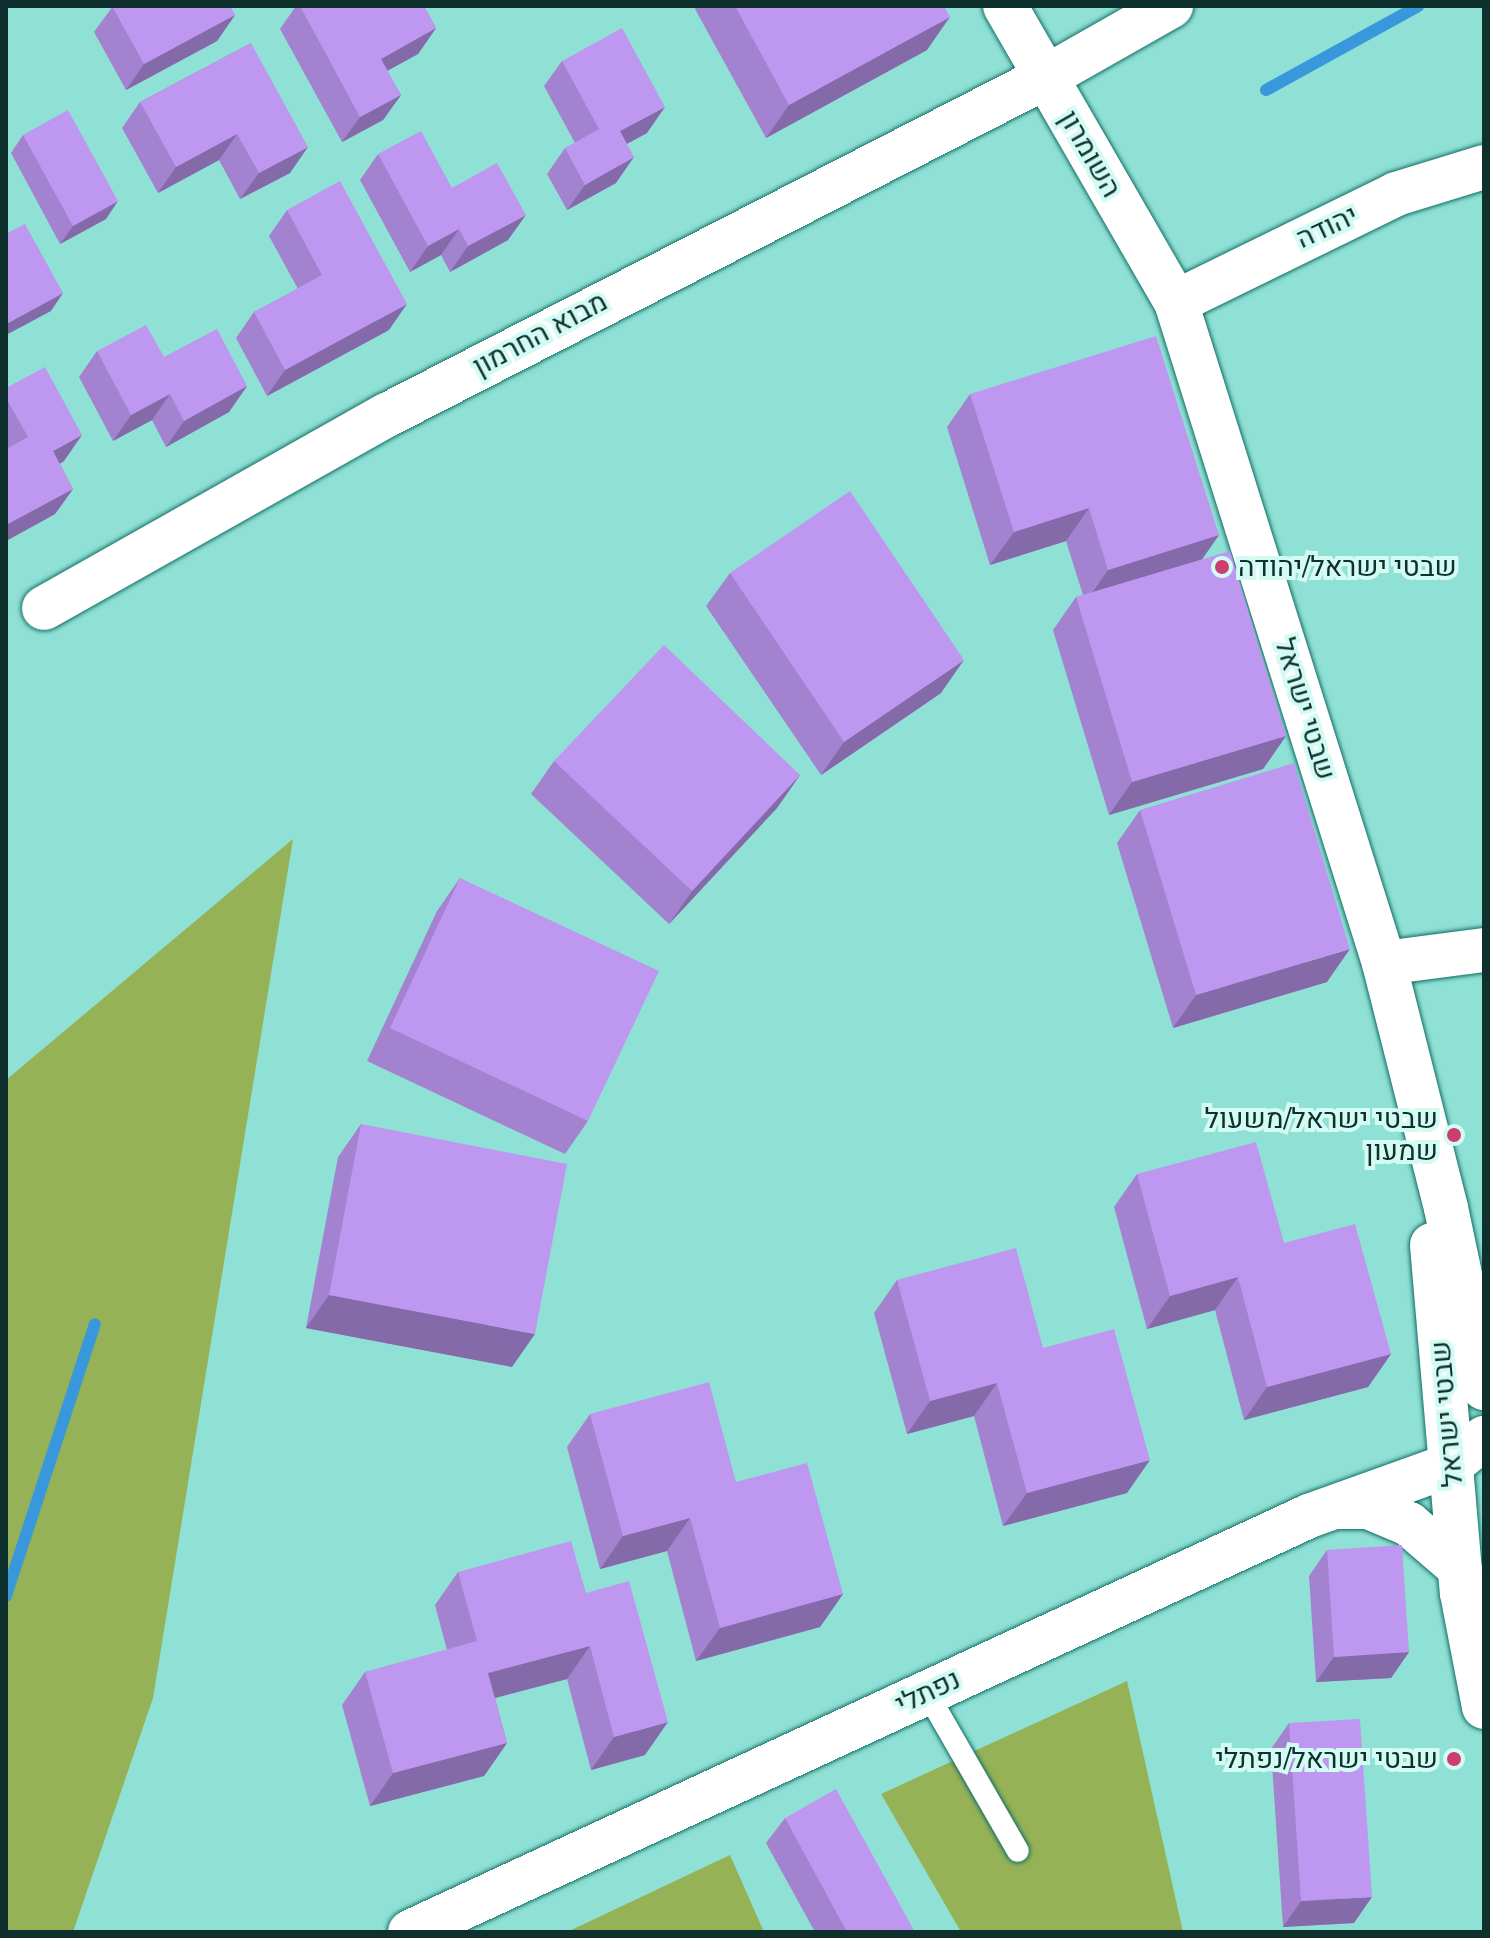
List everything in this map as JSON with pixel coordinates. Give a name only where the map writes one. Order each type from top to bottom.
[{"type":"street","name":"השומרון","points":[[1005,6],[1176,302]]},
{"type":"street","name":"מבוא החרמון","points":[[44,608],[387,415],[1046,77],[1171,6]]},
{"type":"street","name":"יהודה","points":[[1176,302],[1382,201],[1484,167]]},
{"type":"street","name":"שבטי ישראל","points":[[1176,302],[1384,963],[1477,1322],[1484,1388]]},
{"type":"street","points":[[1384,963],[1484,950]]},
{"type":"street","name":"שבטי ישראל","points":[[1422,1119],[1468,1467],[1460,1568],[1484,1707]]},
{"type":"street","name":"נפתלי","points":[[410,1932],[1331,1507],[1468,1467],[1484,1438]]},
{"type":"street","points":[[1331,1507],[1368,1507],[1409,1524],[1460,1568]]},
{"type":"lane","points":[[927,1693],[1018,1851]]},
{"type":"green space","points":[[293,839],[153,1698],[73,1932],[6,1932],[6,1080]]},
{"type":"green space","points":[[1127,1681],[1183,1932],[961,1932],[881,1794]]},
{"type":"green space","points":[[730,1855],[764,1932],[567,1932]]},
{"type":"building","points":[[112,6],[230,6],[235,15],[144,64]]},
{"type":"building","points":[[300,6],[424,6],[436,28],[381,59],[401,95],[360,117]]},
{"type":"building","points":[[735,6],[944,6],[950,17],[789,105]]},
{"type":"building","points":[[622,28],[665,107],[620,131],[634,157],[585,185],[565,148],[599,129],[562,61]]},
{"type":"building","points":[[251,43],[308,147],[259,173],[237,134],[176,167],[140,102]]},
{"type":"building","points":[[68,110],[118,201],[73,226],[23,135]]},
{"type":"building","points":[[421,131],[452,188],[497,163],[526,215],[468,246],[459,229],[428,246],[378,154]]},
{"type":"building","points":[[340,181],[407,304],[285,370],[254,312],[322,275],[287,210]]},
{"type":"building","points":[[25,224],[63,293],[6,324],[6,234]]},
{"type":"building","points":[[146,325],[164,357],[217,329],[247,386],[184,421],[170,394],[131,415],[97,351]]},
{"type":"building","points":[[1156,336],[1219,535],[1108,570],[1089,508],[1014,532],[970,394]]},
{"type":"building","points":[[45,367],[82,435],[53,451],[73,489],[6,525],[6,449],[28,437],[6,398],[6,388]]},
{"type":"building","points":[[850,491],[964,660],[844,742],[730,573]]},
{"type":"building","points":[[1230,551],[1286,736],[1132,782],[1076,597]]},
{"type":"building","points":[[664,645],[800,775],[692,891],[554,761]]},
{"type":"building","points":[[1294,763],[1350,949],[1196,995],[1140,810]]},
{"type":"building","points":[[460,878],[659,971],[588,1121],[390,1028]]},
{"type":"building","points":[[361,1124],[567,1164],[535,1334],[329,1295]]},
{"type":"building","points":[[1256,1142],[1284,1243],[1355,1224],[1391,1354],[1267,1387],[1238,1277],[1170,1296],[1137,1174]]},
{"type":"building","points":[[1016,1248],[1043,1348],[1114,1329],[1150,1460],[1027,1493],[997,1383],[930,1401],[897,1280]]},
{"type":"building","points":[[709,1382],[736,1482],[807,1463],[843,1594],[720,1628],[690,1518],[623,1536],[590,1414]]},
{"type":"building","points":[[571,1541],[586,1593],[629,1581],[668,1722],[614,1737],[590,1646],[488,1673],[507,1743],[393,1773],[365,1672],[477,1641],[458,1572]]},
{"type":"building","points":[[1402,1545],[1409,1652],[1334,1657],[1327,1550]]},
{"type":"building","points":[[1360,1719],[1372,1897],[1301,1901],[1289,1723]]},
{"type":"building","points":[[836,1789],[915,1932],[847,1932],[785,1818]]},
{"type":"waterway","points":[[1266,90],[1418,6]]},
{"type":"waterway","points":[[6,1596],[95,1324]]},
{"type":"place","name":"שבטי ישראל/יהודה","points":[[1222,567]]},
{"type":"place","name":"שבטי ישראל/משעול שמעון","points":[[1454,1135]]},
{"type":"place","name":"שבטי ישראל/נפתלי","points":[[1454,1759]]}]
